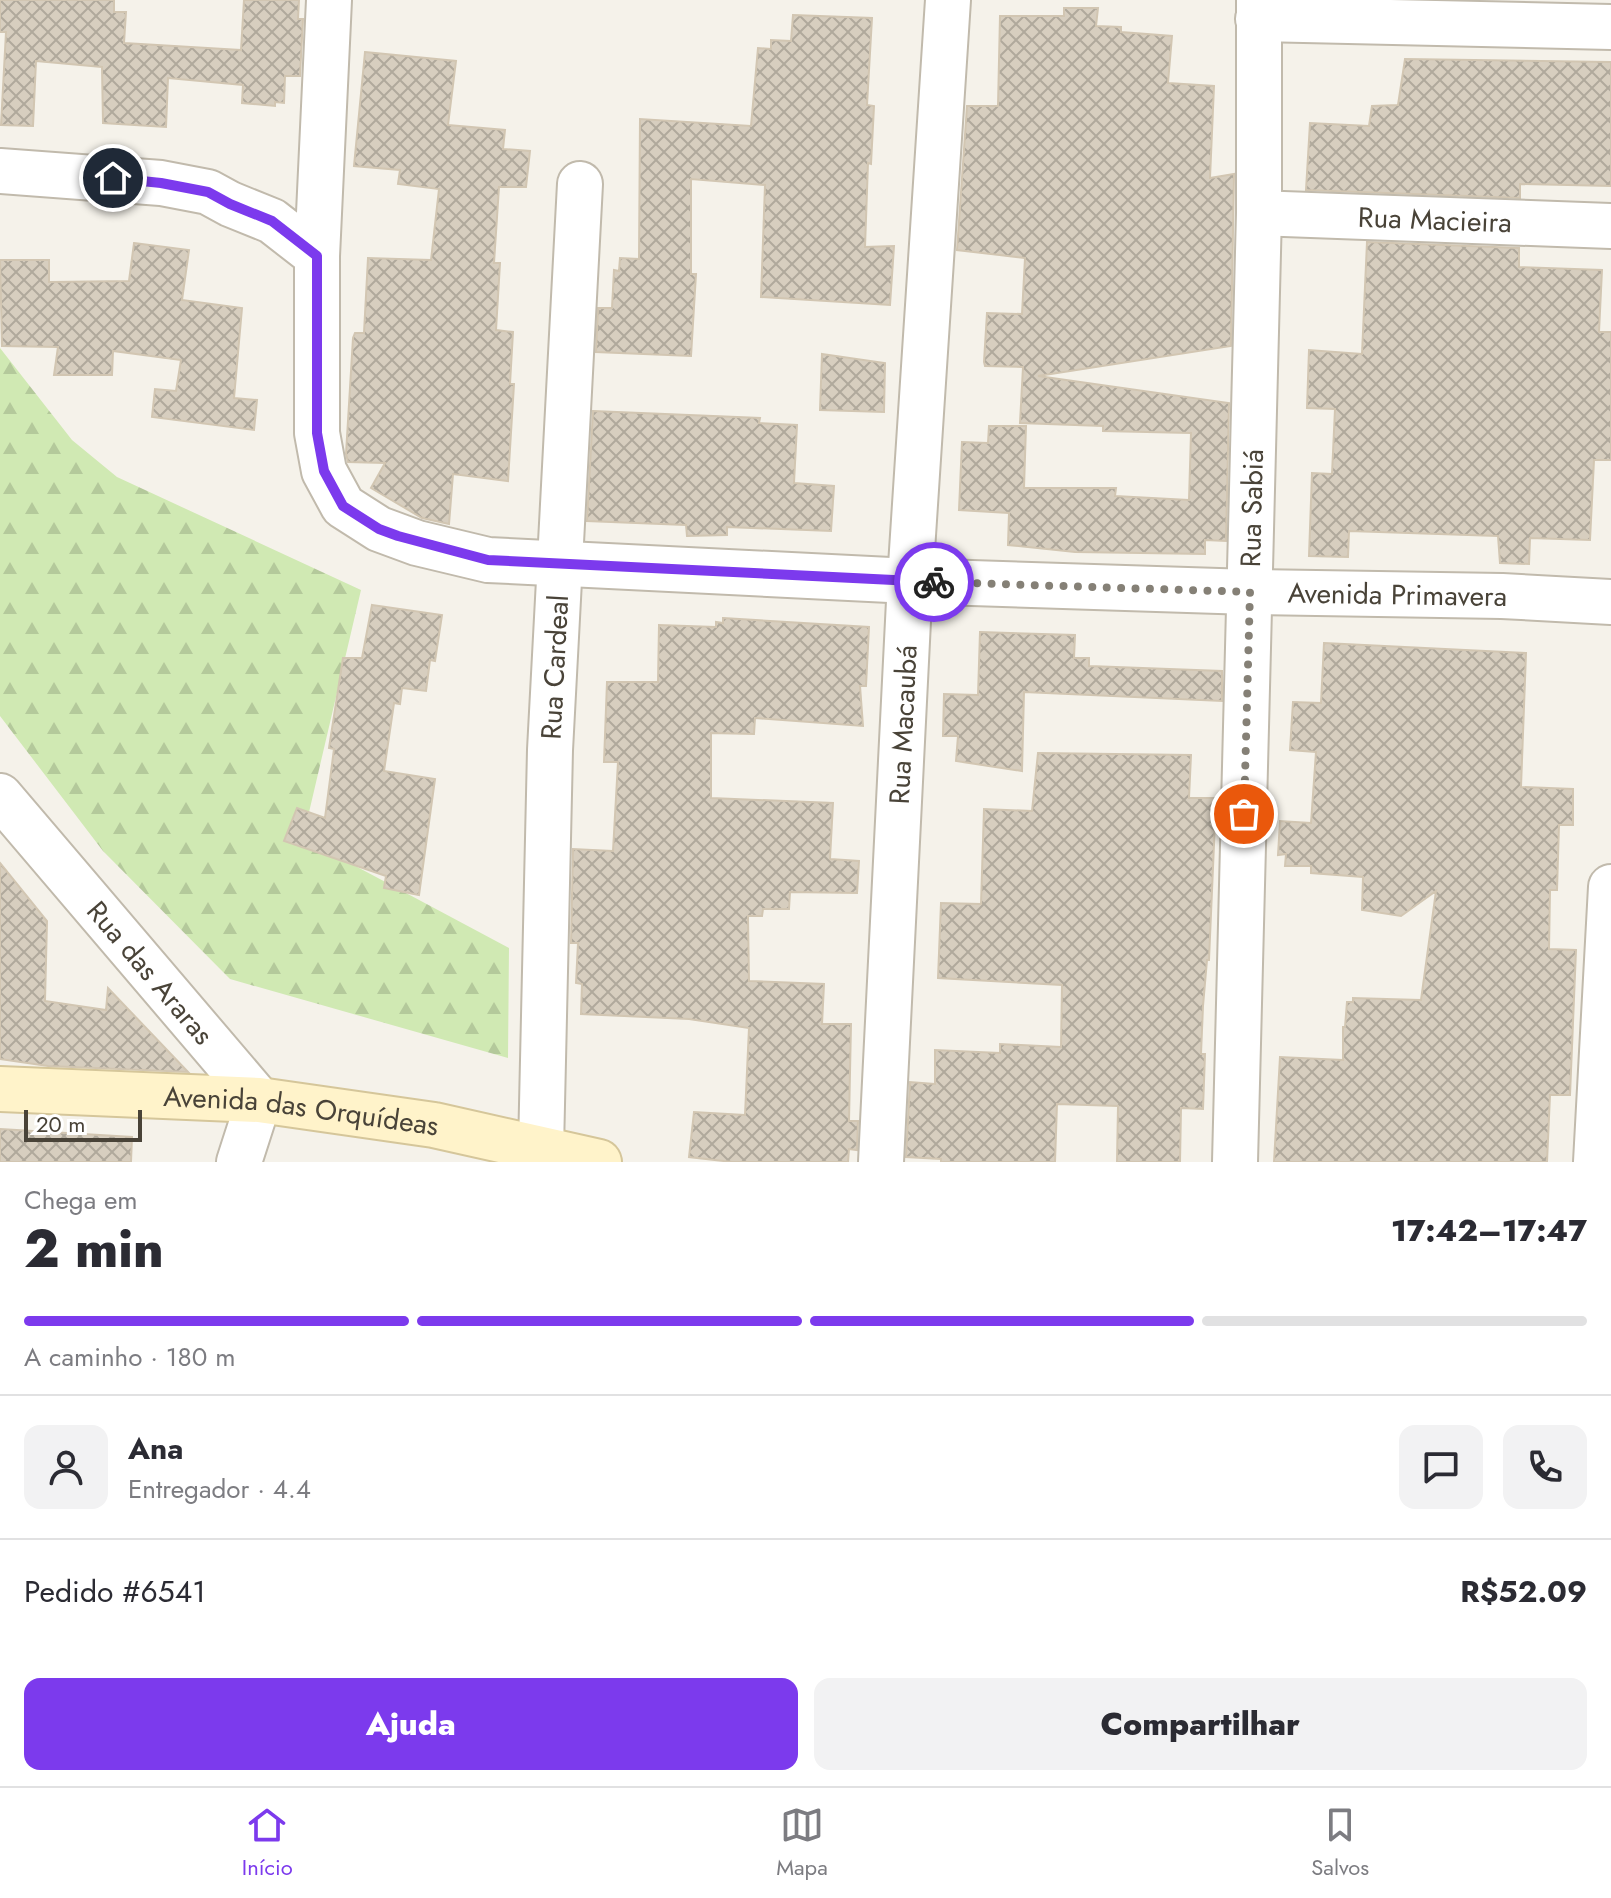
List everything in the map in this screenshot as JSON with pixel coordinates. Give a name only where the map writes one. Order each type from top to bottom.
[{"type":"street","name":"Avenida Primavera","points":[[329,0],[317,256],[316,409],[324,471],[343,506],[379,529],[417,543],[488,560],[910,581],[1502,596],[1611,602]]},
{"type":"street","name":"Rua Macaubá","points":[[881,1162],[910,581],[948,0]]},
{"type":"street","points":[[1259,9],[1611,27]]},
{"type":"street","name":"Rua Sabiá","points":[[1235,1162],[1259,213],[1259,9]]},
{"type":"street","points":[[0,171],[161,183],[208,192],[272,221],[317,256]]},
{"type":"street","name":"Rua Cardeal","points":[[541,1149],[545,907],[559,564],[580,184]]},
{"type":"street","name":"Rua Macieira","points":[[1259,213],[1611,226]]},
{"type":"street","name":"Rua das Araras","points":[[0,796],[259,1100]]},
{"type":"street","points":[[1596,1162],[1611,887]]},
{"type":"street","name":"Avenida das Orquídeas","points":[[0,1089],[259,1100],[434,1125],[599,1162]]},
{"type":"street","points":[[239,1162],[259,1100]]},
{"type":"green space","points":[[0,348],[72,440],[117,477],[361,590],[303,838],[509,948],[508,1058],[230,979],[103,851],[0,716]]},
{"type":"building","points":[[0,0],[114,0],[114,12],[126,12],[124,43],[241,50],[244,0],[299,0],[298,19],[303,19],[300,76],[285,76],[284,103],[275,102],[275,106],[242,103],[243,85],[168,78],[166,127],[103,123],[102,67],[36,61],[33,126],[1,125],[6,32],[0,32]]},
{"type":"building","points":[[1064,8],[1098,8],[1096,26],[1121,27],[1121,32],[1172,36],[1168,83],[1214,86],[1210,178],[1234,174],[1231,346],[1038,376],[1229,403],[1226,541],[1205,540],[1205,554],[1075,552],[1008,545],[1009,513],[959,510],[962,442],[988,443],[989,426],[1026,426],[1024,488],[1116,488],[1115,496],[1189,500],[1191,433],[1103,431],[1103,426],[1020,423],[1023,367],[985,366],[987,313],[1022,314],[1025,258],[957,250],[967,106],[998,106],[1000,16],[1064,16]]},
{"type":"building","points":[[793,15],[872,18],[867,105],[874,106],[865,247],[894,246],[890,305],[761,297],[765,185],[691,179],[691,274],[696,274],[691,356],[596,352],[598,308],[612,308],[614,270],[619,271],[620,258],[639,259],[640,119],[751,126],[758,48],[771,49],[771,40],[791,41]]},
{"type":"building","points":[[365,52],[456,61],[448,125],[505,130],[503,149],[530,151],[526,187],[499,187],[494,263],[500,263],[496,330],[513,332],[510,384],[514,384],[508,481],[453,474],[449,524],[422,518],[371,488],[385,463],[348,462],[346,454],[353,338],[355,333],[364,333],[368,258],[431,260],[439,189],[398,184],[400,170],[354,166]]},
{"type":"building","points":[[1405,59],[1611,62],[1611,186],[1520,184],[1520,198],[1306,190],[1310,123],[1369,126],[1372,106],[1398,105]]},
{"type":"building","points":[[1367,242],[1519,248],[1519,267],[1602,270],[1599,332],[1611,332],[1611,460],[1594,460],[1590,540],[1530,538],[1529,564],[1500,563],[1498,536],[1349,531],[1348,557],[1309,556],[1312,473],[1332,474],[1335,409],[1307,408],[1309,350],[1362,354]]},
{"type":"building","points":[[134,243],[189,250],[182,300],[242,308],[234,398],[257,400],[254,430],[152,417],[155,389],[176,391],[181,360],[113,351],[112,375],[54,375],[58,347],[2,346],[0,260],[49,260],[49,282],[129,281]]},
{"type":"building","points":[[822,354],[885,363],[884,412],[820,410]]},
{"type":"building","points":[[593,411],[760,418],[759,423],[797,425],[794,483],[834,486],[831,531],[727,527],[727,535],[687,536],[686,525],[587,521]]},
{"type":"building","points":[[372,605],[442,615],[435,661],[430,660],[426,691],[402,688],[400,704],[394,703],[384,771],[435,779],[419,895],[384,888],[386,876],[284,841],[297,808],[325,818],[334,749],[329,748],[343,658],[362,658]]},
{"type":"building","points":[[723,618],[869,627],[866,686],[860,686],[863,726],[755,718],[754,734],[711,733],[711,798],[833,803],[830,859],[859,861],[857,893],[790,892],[789,909],[763,909],[762,916],[748,916],[749,981],[824,984],[822,1024],[851,1024],[849,1121],[858,1121],[857,1150],[849,1149],[848,1162],[732,1162],[689,1157],[694,1112],[745,1115],[749,1028],[689,1019],[581,1014],[582,984],[576,983],[578,943],[571,943],[573,849],[613,851],[618,762],[604,762],[607,682],[658,682],[659,625],[716,627],[716,622],[723,623]]},
{"type":"building","points":[[980,632],[1075,635],[1074,658],[1089,658],[1089,666],[1222,671],[1222,701],[1024,692],[1022,771],[956,761],[958,736],[943,736],[944,694],[978,695]]},
{"type":"building","points":[[1324,643],[1526,653],[1521,787],[1573,789],[1573,825],[1559,825],[1557,890],[1550,890],[1549,949],[1576,950],[1570,1095],[1550,1095],[1547,1162],[1274,1162],[1280,1057],[1343,1060],[1347,1002],[1353,1002],[1353,998],[1421,1000],[1436,891],[1401,916],[1362,910],[1363,877],[1311,873],[1311,866],[1285,866],[1286,854],[1278,855],[1280,821],[1311,823],[1316,752],[1290,750],[1293,702],[1321,703]]},
{"type":"building","points":[[1038,753],[1191,755],[1189,798],[1216,798],[1209,960],[1203,1006],[1203,1109],[1181,1108],[1180,1162],[1117,1162],[1118,1106],[1057,1104],[1055,1162],[941,1162],[941,1159],[906,1157],[910,1082],[935,1084],[935,1050],[1000,1053],[1000,1044],[1061,1047],[1062,985],[938,978],[941,903],[981,904],[984,809],[1032,811]]},
{"type":"building","points":[[0,863],[47,921],[45,1001],[106,1010],[108,988],[188,1072],[48,1066],[0,1059]]},
{"type":"building","points":[[0,1129],[132,1137],[131,1162],[0,1162]]},
{"type":"way so far","points":[[934,582],[1250,592],[1244,814]]},
{"type":"route","points":[[113,178],[208,192],[272,221],[317,256],[316,409],[324,471],[343,506],[379,529],[417,543],[488,560],[934,582]]}]
